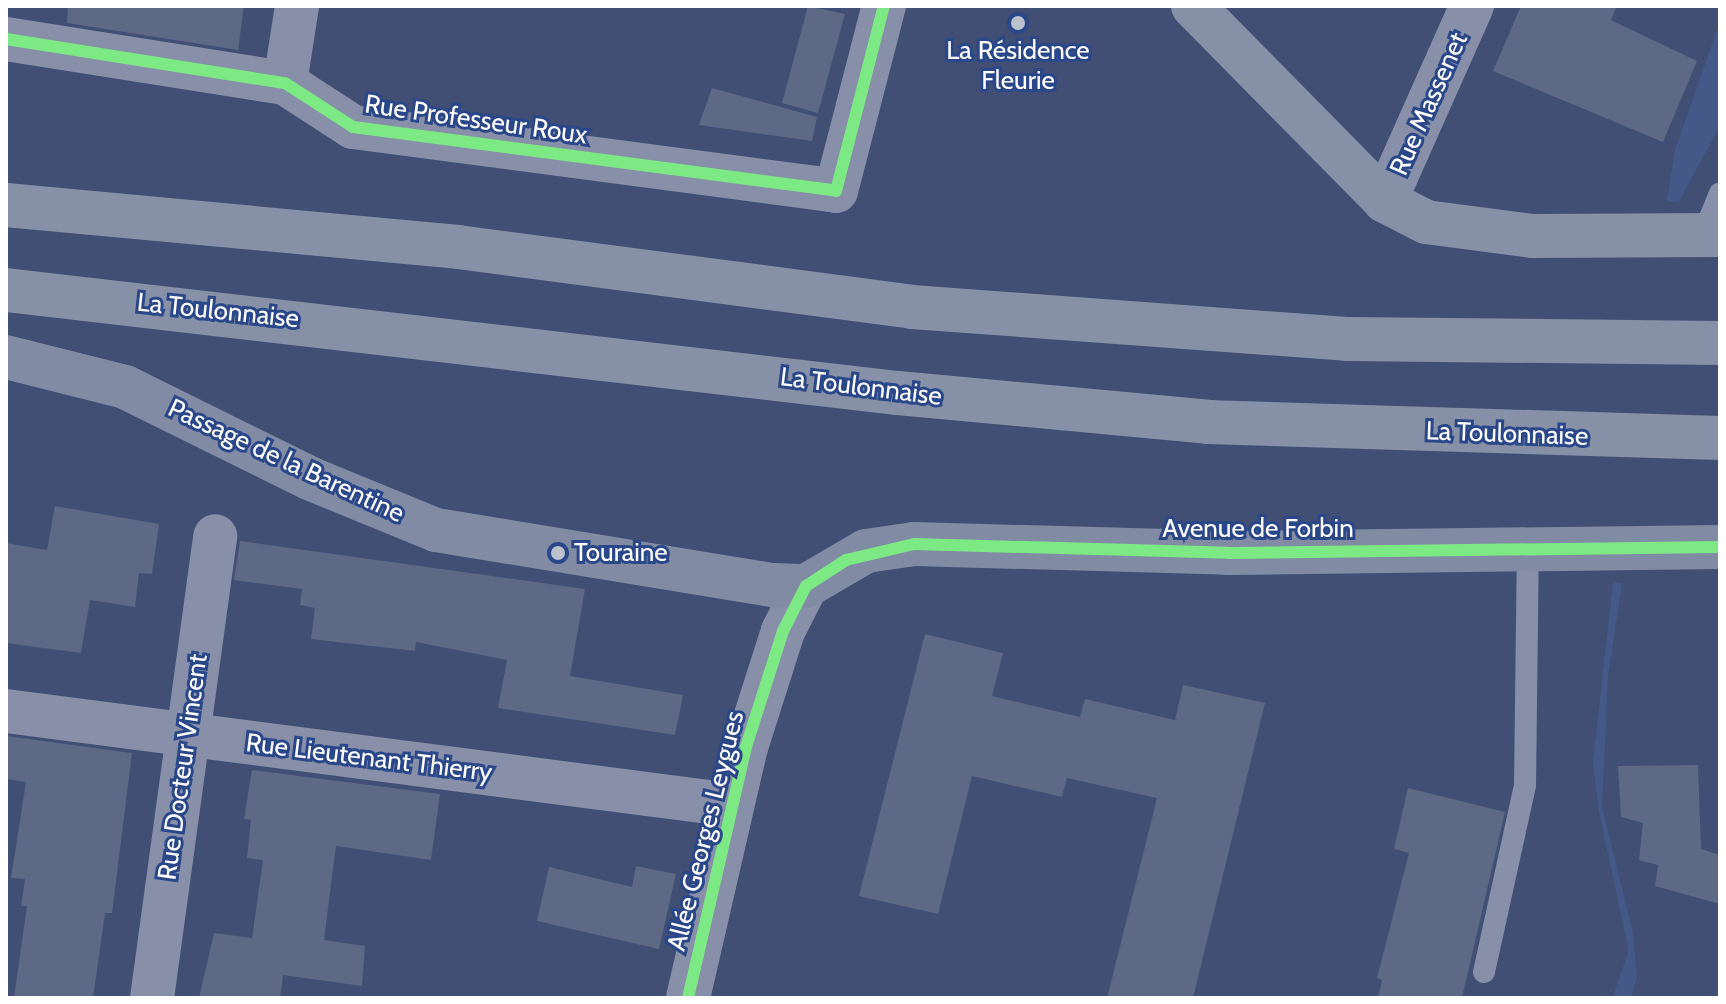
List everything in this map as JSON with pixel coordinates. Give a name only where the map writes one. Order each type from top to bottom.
[{"type":"main road","points":[[1193,6],[1385,201],[1426,222],[1533,236],[1711,235]]},
{"type":"main road","points":[[6,205],[458,247],[958,311],[1347,339],[1720,343]]},
{"type":"main road","name":"La Toulonnaise","points":[[6,290],[898,393],[1208,422],[1720,438]]},
{"type":"street","points":[[285,83],[297,6]]},
{"type":"street","name":"Rue Professeur Roux","points":[[6,39],[285,83],[353,127],[836,191],[858,125],[884,6]]},
{"type":"street","name":"Rue Massenet","points":[[1385,201],[1472,6]]},
{"type":"street","name":"Passage de la Barentine","points":[[6,357],[125,387],[309,478],[436,530],[806,586]]},
{"type":"street","name":"Rue Docteur Vincent","points":[[152,998],[215,536]]},
{"type":"street","name":"Avenue de Forbin","points":[[806,586],[866,551],[914,544],[1229,553],[1720,547]]},
{"type":"street","name":"Allée Georges Leygues","points":[[688,998],[732,805],[783,631],[806,586]]},
{"type":"street","name":"Rue Lieutenant Thierry","points":[[6,711],[732,805]]},
{"type":"lane","points":[[1711,235],[1720,193]]},
{"type":"lane","points":[[1484,972],[1525,785],[1528,550]]},
{"type":"water","points":[[1720,22],[1720,126],[1678,203],[1667,201],[1675,150]]},
{"type":"water","points":[[1613,582],[1622,583],[1608,676],[1602,807],[1633,933],[1637,976],[1631,998],[1612,998],[1629,951],[1599,812],[1593,763]]},
{"type":"building","points":[[68,6],[244,6],[238,50],[67,23]]},
{"type":"building","points":[[808,6],[845,14],[818,113],[782,103]]},
{"type":"building","points":[[1521,6],[1617,6],[1611,20],[1697,61],[1663,142],[1493,71]]},
{"type":"building","points":[[712,88],[817,117],[812,141],[699,125]]},
{"type":"building","points":[[55,506],[159,524],[152,574],[139,573],[135,607],[90,600],[81,653],[6,643],[6,543],[47,550]]},
{"type":"building","points":[[240,541],[585,589],[570,676],[683,695],[675,735],[498,708],[507,660],[416,642],[415,651],[311,639],[315,608],[300,605],[302,589],[234,580]]},
{"type":"building","points":[[925,634],[1003,653],[992,696],[1080,717],[1085,699],[1175,720],[1183,685],[1265,703],[1193,998],[1107,998],[1157,798],[1067,778],[1062,797],[972,776],[938,914],[859,896]]},
{"type":"building","points":[[6,736],[132,753],[112,913],[105,913],[93,998],[14,998],[27,906],[21,906],[25,879],[11,878],[26,782],[6,779]]},
{"type":"building","points":[[1698,765],[1701,849],[1720,855],[1720,904],[1655,886],[1658,865],[1639,860],[1643,823],[1621,817],[1618,766]]},
{"type":"building","points":[[252,770],[440,794],[431,860],[336,846],[324,940],[365,946],[362,986],[283,975],[280,998],[199,998],[214,933],[252,938],[263,860],[247,858],[251,820],[244,819]]},
{"type":"building","points":[[1408,788],[1505,812],[1462,998],[1378,998],[1382,980],[1377,978],[1409,853],[1394,849]]},
{"type":"building","points":[[636,866],[676,874],[659,949],[537,921],[549,867],[632,887]]},
{"type":"cycle path","points":[[6,39],[285,83],[353,127],[836,191],[884,6]]},
{"type":"cycle path","points":[[688,998],[746,747],[783,631],[806,586],[846,560],[914,544],[1229,553],[1720,547]]},
{"type":"place","name":"La Résidence Fleurie","points":[[1018,23]]},
{"type":"place","name":"Touraine","points":[[558,553]]}]
